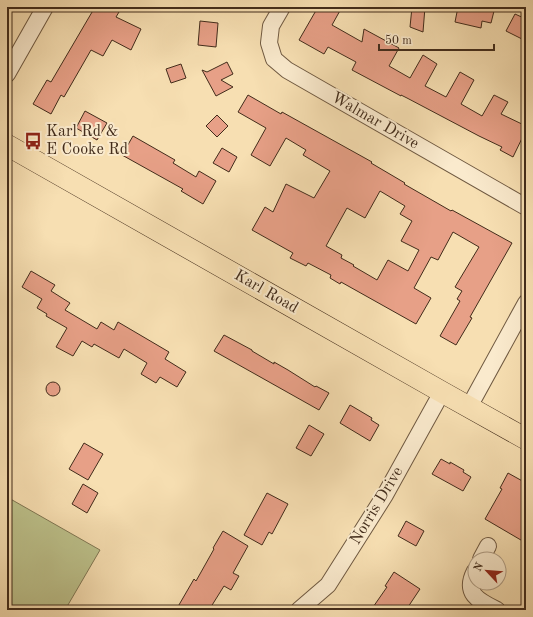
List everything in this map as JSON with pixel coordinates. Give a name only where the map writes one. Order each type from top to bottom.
[{"type":"main road","name":"Karl Road","points":[[7,145],[526,439]]},
{"type":"street","points":[[7,74],[45,7]]},
{"type":"street","name":"Walmar Drive","points":[[282,7],[271,26],[268,43],[274,59],[287,70],[526,207]]},
{"type":"street","points":[[469,407],[526,303]]},
{"type":"street","name":"Norris Drive","points":[[299,610],[328,585],[385,495],[442,392]]},
{"type":"street","points":[[472,591],[477,599],[497,610]]},
{"type":"green space","points":[[7,497],[100,550],[65,610],[7,610]]},
{"type":"building","points":[[95,7],[122,7],[116,17],[141,29],[131,50],[112,40],[103,56],[91,50],[64,97],[61,95],[51,114],[33,104],[47,80],[51,82]]},
{"type":"building","points":[[318,7],[342,7],[332,25],[362,42],[364,29],[399,48],[389,66],[410,78],[423,55],[437,64],[425,86],[446,97],[460,72],[474,80],[461,104],[482,116],[494,95],[508,102],[501,114],[526,126],[526,130],[513,157],[500,150],[502,147],[352,70],[356,62],[328,47],[324,54],[299,40]]},
{"type":"building","points":[[412,7],[425,7],[423,32],[410,27]]},
{"type":"building","points":[[458,7],[495,7],[491,23],[482,21],[481,28],[455,22]]},
{"type":"building","points":[[515,14],[526,19],[526,41],[506,31]]},
{"type":"building","points":[[200,21],[218,23],[216,47],[198,45]]},
{"type":"building","points":[[227,62],[233,74],[221,80],[233,87],[216,96],[202,70],[207,72]]},
{"type":"building","points":[[181,64],[186,78],[171,83],[166,69]]},
{"type":"building","points":[[248,95],[281,114],[282,112],[372,162],[371,163],[405,183],[404,184],[512,243],[470,317],[472,318],[456,345],[440,336],[460,301],[457,299],[462,291],[455,287],[479,247],[453,232],[438,260],[431,257],[414,288],[431,298],[416,324],[341,282],[340,284],[330,278],[331,275],[308,263],[306,266],[290,258],[293,253],[252,230],[265,207],[273,212],[286,184],[314,198],[330,171],[303,155],[306,150],[286,138],[270,166],[251,155],[266,128],[238,112]],"holes":[[[380,191],[405,206],[400,214],[412,221],[401,241],[419,250],[408,271],[388,260],[377,280],[353,266],[354,265],[341,258],[342,255],[326,246],[347,208],[365,218]]]},
{"type":"building","points":[[85,111],[107,123],[97,140],[76,128]]},
{"type":"building","points":[[217,115],[228,126],[217,137],[206,126]]},
{"type":"building","points":[[133,136],[175,160],[173,163],[196,177],[199,171],[216,181],[203,204],[181,191],[183,189],[122,155]]},
{"type":"building","points":[[222,148],[237,157],[229,172],[213,163]]},
{"type":"building","points":[[31,271],[55,285],[51,291],[70,303],[65,310],[97,329],[101,322],[114,330],[118,322],[169,352],[165,359],[186,372],[177,387],[160,377],[156,383],[141,374],[147,363],[124,349],[119,358],[94,344],[92,347],[82,341],[73,356],[56,347],[67,328],[46,316],[47,314],[37,308],[42,299],[22,287]]},
{"type":"building","points":[[224,335],[274,364],[274,362],[288,370],[315,387],[316,386],[329,393],[319,410],[214,351]]},
{"type":"building","points":[[53,382],[58,384],[60,389],[58,394],[53,396],[48,394],[46,389],[48,384]]},
{"type":"building","points":[[350,405],[372,418],[371,420],[379,425],[370,441],[340,423]]},
{"type":"building","points":[[309,425],[324,434],[311,456],[296,448]]},
{"type":"building","points":[[84,443],[103,454],[88,480],[69,469]]},
{"type":"building","points":[[441,459],[464,470],[463,472],[471,477],[463,491],[432,474]]},
{"type":"building","points":[[508,473],[526,483],[526,543],[485,519],[502,489],[500,488]]},
{"type":"building","points":[[83,484],[98,493],[87,513],[72,504]]},
{"type":"building","points":[[267,493],[288,504],[272,534],[269,532],[262,545],[244,535]]},
{"type":"building","points":[[406,521],[424,531],[416,546],[398,536]]},
{"type":"building","points":[[223,531],[248,546],[233,573],[239,576],[231,590],[224,586],[209,610],[176,610],[194,579],[196,581]]},
{"type":"building","points":[[394,572],[420,589],[406,610],[371,610],[387,587],[385,586]]},
{"type":"place","name":"Karl Rd & E Cooke Rd","points":[[33,141]]}]
